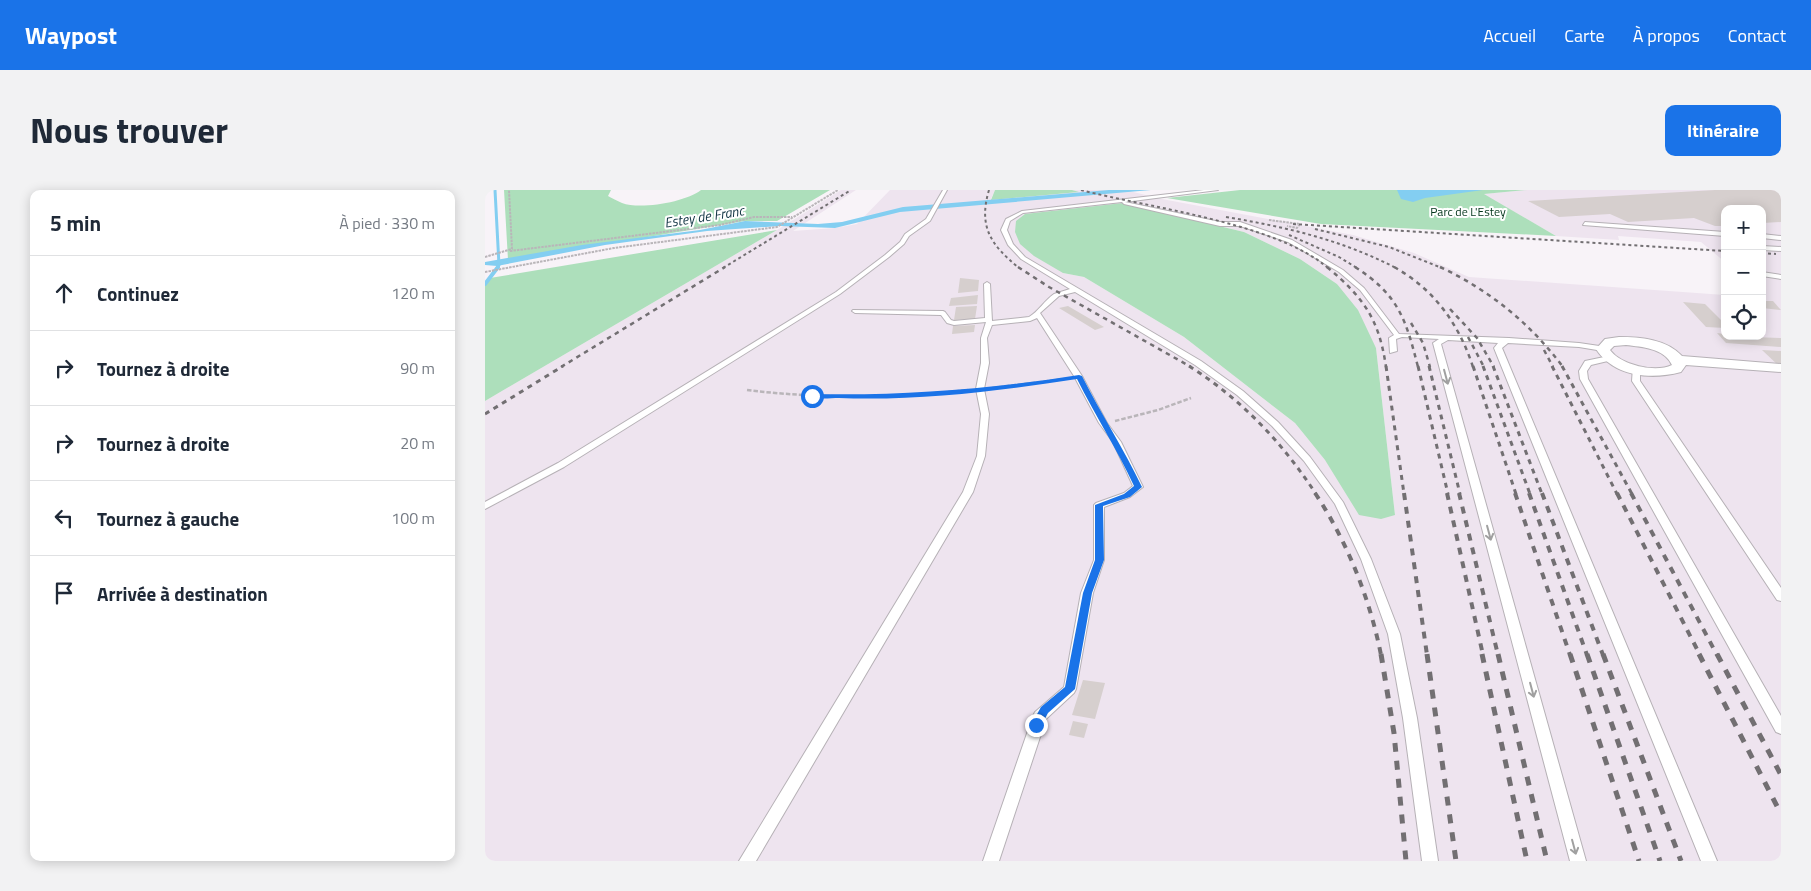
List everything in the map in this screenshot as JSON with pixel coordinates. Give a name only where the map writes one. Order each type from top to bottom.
[{"type":"street","points":[[1630,341],[1653,346],[1673,355],[1678,360],[1679,365],[1677,369],[1670,371],[1635,369],[1606,354],[1610,342],[1630,341]]},
{"type":"street","points":[[1678,360],[1781,368]]},
{"type":"lane","points":[[485,506],[561,464],[839,293],[902,244],[907,235],[928,220],[945,190]]},
{"type":"lane","points":[[1216,190],[1022,212],[1014,215],[1005,225],[1005,235],[1023,258],[1198,363],[1240,393],[1275,424],[1307,459],[1340,504],[1366,559],[1394,634],[1410,718],[1430,861]]},
{"type":"lane","points":[[1118,201],[1220,224],[1241,224],[1290,241],[1341,271],[1363,289],[1397,335]]},
{"type":"lane","points":[[1585,224],[1721,234]]},
{"type":"lane","points":[[1766,236],[1781,238]]},
{"type":"lane","points":[[1766,248],[1781,249]]},
{"type":"lane","points":[[1766,274],[1781,276]]},
{"type":"lane","points":[[747,861],[969,492],[981,456],[985,414],[980,389],[985,363],[984,338],[989,322],[987,284]]},
{"type":"lane","points":[[855,311],[943,312],[949,322],[954,323],[1030,319],[1035,317],[1057,295],[1074,290]]},
{"type":"lane","points":[[991,861],[1040,716],[1070,689],[1087,593],[1099,560],[1099,505],[1127,495],[1139,487],[1117,442],[1103,424],[1079,376],[1037,313]]},
{"type":"lane","points":[[1393,351],[1391,338],[1397,335],[1579,345],[1606,354]]},
{"type":"lane","points":[[1448,337],[1437,343],[1578,861]]},
{"type":"lane","points":[[1509,340],[1499,345],[1498,348],[1709,861]]},
{"type":"lane","points":[[1606,354],[1588,363],[1583,371],[1584,379],[1781,728]]},
{"type":"lane","points":[[1635,369],[1635,381],[1781,597]]},
{"type":"path","points":[[509,190],[512,249],[509,252]]},
{"type":"path","points":[[485,272],[652,242],[780,226],[838,190]]},
{"type":"path","points":[[485,257],[509,252],[720,225],[754,216],[793,218]]},
{"type":"path","points":[[747,390],[803,396],[866,397],[939,394],[1028,385],[1079,376]]},
{"type":"path","points":[[1103,424],[1158,410],[1191,398]]},
{"type":"shaded area","points":[[841,190],[856,190],[793,231],[835,228],[857,224],[890,190],[995,190],[991,199],[1077,192],[1072,190],[1125,190],[1162,199],[1353,235],[1414,253],[1469,277],[1721,295],[1721,340],[1766,340],[1766,205],[1721,205],[1721,259],[1701,242],[1618,236],[1619,240],[1556,236],[1483,194],[1527,190],[1781,190],[1781,861],[485,861],[485,401],[777,230]],"holes":[[[1123,203],[1244,232],[1300,259],[1337,284],[1376,348],[1395,515],[1325,460],[1295,423],[1184,337],[1084,277],[1063,273]]]},
{"type":"green space","points":[[504,190],[611,190],[608,196],[622,203],[640,206],[663,204],[685,198],[701,190],[830,190],[777,221],[745,221],[508,260]]},
{"type":"green space","points":[[995,190],[1072,190],[1079,192],[991,200]]},
{"type":"green space","name":"Parc de L'Estey","points":[[1240,190],[1527,190],[1484,194],[1556,236],[1321,224],[1167,198]]},
{"type":"green space","points":[[1123,203],[1244,232],[1300,259],[1337,284],[1358,310],[1376,348],[1395,515],[1381,519],[1359,515],[1325,460],[1295,423],[1184,337],[1084,277],[1063,273],[1034,256],[1020,244],[1015,232],[1016,221],[1025,214]]},
{"type":"green space","points":[[777,230],[485,401],[485,282],[490,278]]},
{"type":"water","points":[[1109,190],[1151,190],[900,212],[835,228],[780,226],[707,231],[605,245],[497,266],[485,265],[485,262],[582,245],[700,230],[745,221],[818,224],[842,222],[903,207]]},
{"type":"water","points":[[1397,190],[1483,190],[1425,198],[1413,202],[1401,199]]},
{"type":"building","points":[[1715,190],[1781,190],[1781,222],[1766,223],[1766,205],[1721,205],[1721,226],[1715,226],[1694,218],[1628,222],[1610,214],[1559,217],[1528,201]]},
{"type":"building","points":[[960,278],[979,280],[978,291],[958,293]]},
{"type":"building","points":[[978,295],[977,304],[949,306],[951,298]]},
{"type":"building","points":[[1766,301],[1773,301],[1781,310],[1766,308]]},
{"type":"building","points":[[1683,302],[1705,304],[1721,320],[1721,328],[1706,327]]},
{"type":"building","points":[[977,306],[975,319],[954,320],[956,307]]},
{"type":"building","points":[[1068,306],[1104,327],[1095,330],[1059,308]]},
{"type":"building","points":[[975,325],[974,332],[952,334],[953,326]]},
{"type":"building","points":[[1781,338],[1781,347],[1726,343],[1723,340]]},
{"type":"building","points":[[1762,350],[1781,351],[1781,368]]},
{"type":"building","points":[[1083,680],[1105,683],[1095,719],[1072,715]]},
{"type":"building","points":[[1073,721],[1088,724],[1084,738],[1069,735]]},
{"type":"waterway","points":[[495,190],[499,265],[497,268]]},
{"type":"waterway","points":[[485,284],[498,267]]},
{"type":"railway","points":[[723,268],[851,190]]},
{"type":"railway","points":[[989,190],[985,215],[989,234],[1001,251],[1019,268]]},
{"type":"railway","points":[[1081,190],[1245,228],[1277,239],[1305,252],[1328,268]]},
{"type":"railway","points":[[1226,217],[1292,230],[1334,242],[1394,267]]},
{"type":"railway","points":[[1293,224],[1721,251]]},
{"type":"railway","points":[[1315,229],[1389,247],[1442,268]]},
{"type":"railway","points":[[1289,235],[1339,257],[1357,268]]},
{"type":"railway","points":[[1766,253],[1776,254]]},
{"type":"railway","points":[[561,367],[725,267]]},
{"type":"railway","points":[[1018,267],[1049,287],[1191,367]]},
{"type":"railway","points":[[1327,267],[1351,289],[1368,311],[1379,335],[1386,367]]},
{"type":"railway","points":[[1355,267],[1382,288],[1399,310],[1409,335],[1418,367]]},
{"type":"railway","points":[[1394,267],[1421,286],[1443,309],[1460,336],[1473,367]]},
{"type":"railway","points":[[1442,268],[1492,297],[1523,322],[1563,367]]},
{"type":"railway","points":[[1450,309],[1477,338],[1494,367]]},
{"type":"railway","points":[[1411,323],[1423,343],[1430,367]]},
{"type":"railway","points":[[1468,337],[1484,367]]},
{"type":"railway","points":[[1544,350],[1553,367]]},
{"type":"railway","points":[[485,414],[563,366]]},
{"type":"railway","points":[[1189,366],[1243,407],[1275,439],[1316,494]]},
{"type":"railway","points":[[1386,366],[1404,494]]},
{"type":"railway","points":[[1418,366],[1448,494]]},
{"type":"railway","points":[[1429,366],[1460,494]]},
{"type":"railway","points":[[1473,366],[1516,494]]},
{"type":"railway","points":[[1483,366],[1530,494]]},
{"type":"railway","points":[[1493,366],[1542,494]]},
{"type":"railway","points":[[1552,366],[1617,494]]},
{"type":"railway","points":[[1562,366],[1632,494]]},
{"type":"railway","points":[[1315,493],[1327,511],[1356,571],[1371,613],[1381,655]]},
{"type":"railway","points":[[1404,493],[1427,655]]},
{"type":"railway","points":[[1447,493],[1483,655]]},
{"type":"railway","points":[[1459,493],[1498,655]]},
{"type":"railway","points":[[1515,493],[1570,655]]},
{"type":"railway","points":[[1529,493],[1587,655]]},
{"type":"railway","points":[[1542,493],[1603,655]]},
{"type":"railway","points":[[1617,493],[1700,655]]},
{"type":"railway","points":[[1631,493],[1717,655]]},
{"type":"railway","points":[[1381,654],[1394,733],[1406,861]]},
{"type":"railway","points":[[1427,654],[1456,861]]},
{"type":"railway","points":[[1482,654],[1527,861]]},
{"type":"railway","points":[[1498,654],[1547,861]]},
{"type":"railway","points":[[1570,654],[1639,861]]},
{"type":"railway","points":[[1587,654],[1660,861]]},
{"type":"railway","points":[[1603,654],[1681,861]]},
{"type":"railway","points":[[1699,654],[1781,814]]},
{"type":"railway","points":[[1717,654],[1781,775]]},
{"type":"route","points":[[812,396],[866,397],[939,394],[1028,385],[1079,376],[1103,424],[1117,442],[1139,487],[1127,495],[1102,502],[1098,507],[1099,560],[1087,593],[1070,689],[1045,710],[1036,725]]},
{"type":"water label","name":"Estey de Franc","points":[[704,216]]}]
